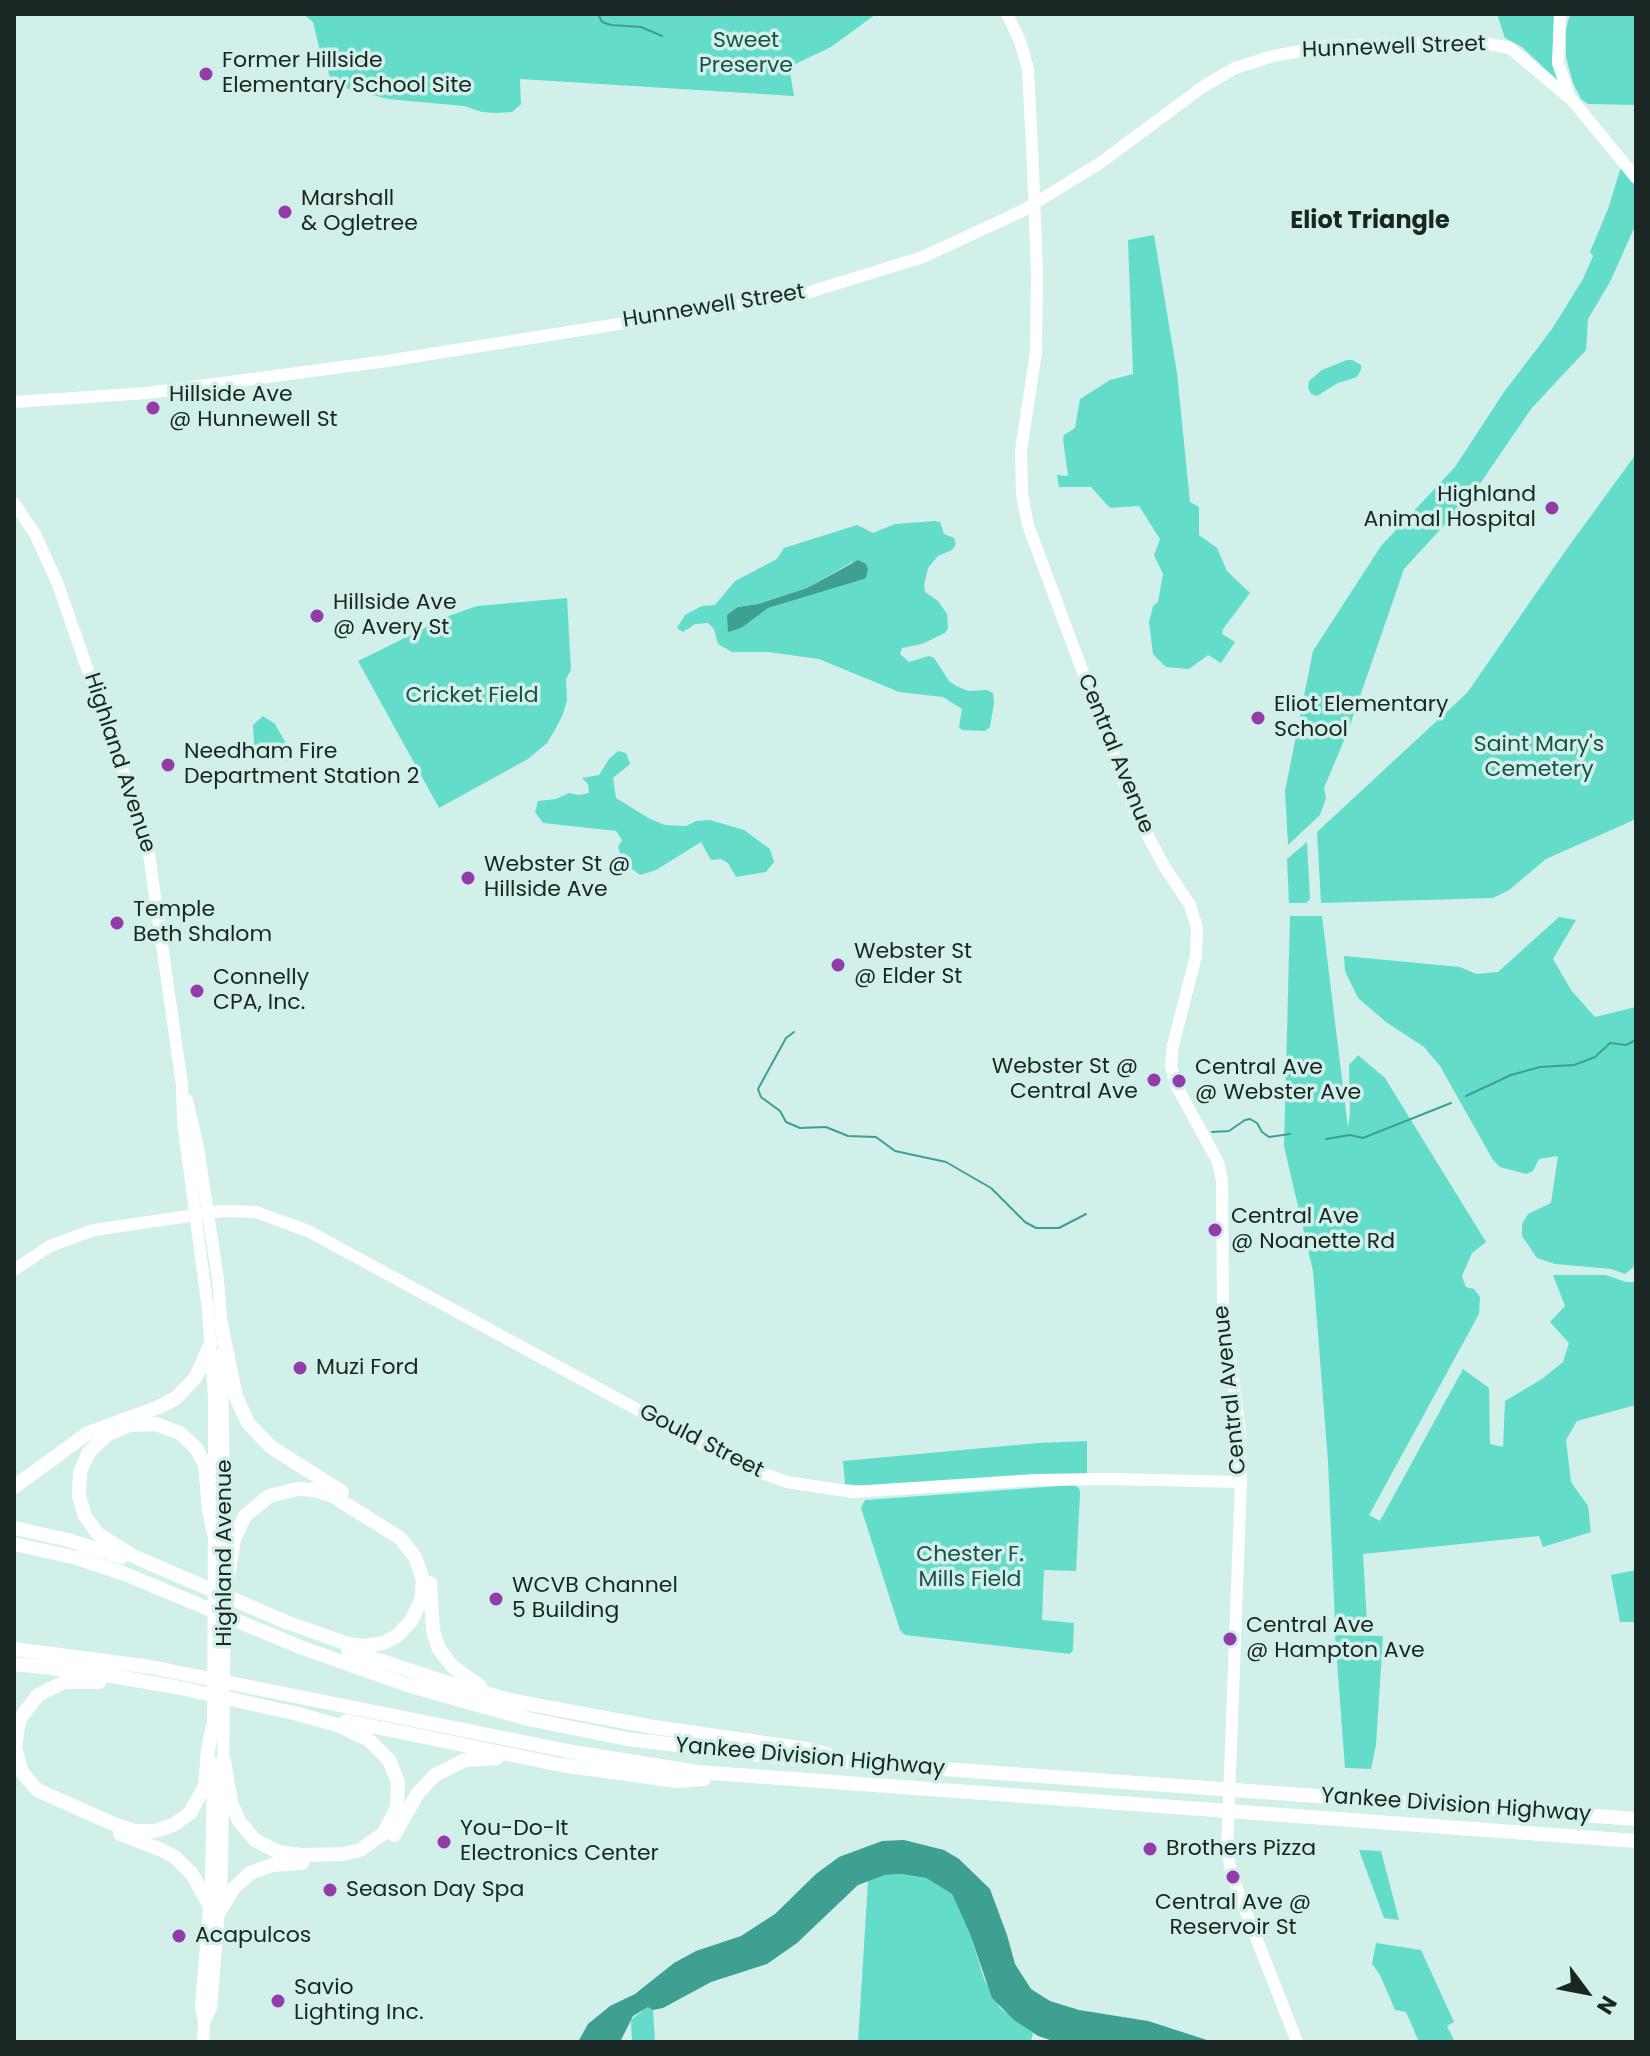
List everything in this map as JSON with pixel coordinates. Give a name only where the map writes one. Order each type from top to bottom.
[{"type":"highway","points":[[221,1324],[236,1397],[245,1418],[257,1434],[275,1451],[411,1537],[428,1567],[433,1631],[445,1659],[481,1687],[537,1704]]},
{"type":"highway","points":[[14,1487],[88,1433],[164,1405],[180,1395],[196,1377],[211,1343]]},
{"type":"highway","points":[[214,1533],[205,1465],[196,1448],[180,1433],[156,1424],[130,1425],[108,1434],[89,1452],[82,1466],[78,1490],[83,1511],[91,1526],[120,1549],[337,1645],[481,1693],[636,1724],[806,1749],[863,1764]]},
{"type":"highway","points":[[223,1584],[233,1543],[245,1516],[263,1499],[289,1489],[315,1490],[339,1499],[400,1538],[415,1557],[423,1580],[420,1605],[409,1625],[391,1639],[373,1645],[352,1645],[286,1622]]},
{"type":"highway","points":[[14,1528],[94,1548],[193,1583]]},
{"type":"highway","name":"Yankee Division Highway","points":[[14,1544],[113,1570],[359,1669],[504,1713],[602,1735],[676,1747],[863,1764],[1636,1819]]},
{"type":"highway","name":"Yankee Division Highway","points":[[14,1649],[151,1667],[610,1759],[741,1777],[1636,1841]]},
{"type":"highway","points":[[14,1664],[112,1675],[213,1708]]},
{"type":"highway","points":[[213,1708],[206,1782],[196,1806],[181,1821],[155,1831],[126,1829],[54,1800],[35,1788],[21,1768],[15,1743],[19,1720],[30,1702],[50,1687],[68,1681],[84,1681],[213,1708],[298,1714],[538,1761],[677,1781],[741,1777]]},
{"type":"highway","points":[[224,1761],[231,1803],[237,1817],[252,1837],[268,1848],[291,1855],[339,1854],[371,1844],[387,1829],[397,1807],[399,1788],[392,1765],[382,1751],[364,1736],[298,1714]]},
{"type":"highway","points":[[14,1775],[28,1792],[45,1804],[170,1854],[192,1874],[214,1910],[239,1881],[259,1868],[353,1861],[378,1850],[396,1832],[424,1785],[451,1765],[482,1758],[538,1761]]},
{"type":"main road","name":"Central Avenue","points":[[1007,14],[1020,41],[1028,73],[1034,204],[1036,352],[1023,433],[1022,494],[1028,525],[1131,803],[1152,847],[1187,898],[1196,919],[1196,956],[1172,1050],[1171,1071],[1221,1171],[1223,1306],[1240,1433],[1241,1482],[1227,1851],[1232,1876],[1297,2042]]},
{"type":"main road","points":[[1560,14],[1558,63],[1560,75],[1573,101]]},
{"type":"main road","name":"Hunnewell Street","points":[[14,402],[147,393],[387,361],[781,300],[923,257],[1034,204],[1107,158],[1218,76],[1293,51],[1343,45],[1496,43],[1517,52],[1573,101],[1636,178]]},
{"type":"main road","name":"Highland Avenue","points":[[14,503],[35,534],[57,582],[146,834],[182,1085],[183,1122],[221,1324],[225,1436],[223,1584],[213,1708],[211,2008],[204,2023],[203,2042]]},
{"type":"main road","name":"Gould Street","points":[[14,1270],[50,1246],[86,1232],[202,1213],[234,1210],[256,1212],[308,1231],[718,1454],[794,1484],[859,1492],[1027,1480],[1241,1482]]},
{"type":"main road","name":"Highland Avenue","points":[[202,1213],[214,1412],[214,1533],[223,1584],[213,1708],[224,1761],[214,1910]]},
{"type":"green space","name":"Sweet Preserve","points":[[303,14],[876,14],[831,47],[789,67],[794,96],[520,79],[521,104],[512,112],[496,113],[464,106],[388,99],[341,87],[331,81],[313,22]]},
{"type":"green space","points":[[1497,14],[1559,14],[1558,81],[1522,47],[1505,38]]},
{"type":"green space","points":[[1570,14],[1636,14],[1636,105],[1588,104],[1581,99],[1566,57],[1566,29]]},
{"type":"green space","points":[[1621,167],[1636,186],[1636,224],[1610,282],[1588,319],[1586,350],[1531,409],[1473,494],[1404,569],[1348,731],[1324,788],[1326,798],[1320,815],[1288,845],[1285,791],[1313,651],[1381,546],[1455,467],[1504,392],[1552,329],[1583,279],[1593,256],[1590,252]]},
{"type":"green space","points":[[1154,235],[1177,373],[1190,502],[1199,507],[1199,535],[1217,548],[1227,571],[1250,593],[1223,629],[1222,634],[1235,642],[1221,663],[1208,655],[1189,669],[1166,667],[1153,654],[1149,622],[1153,606],[1158,602],[1163,574],[1154,555],[1160,539],[1139,506],[1110,508],[1091,487],[1059,487],[1057,475],[1068,476],[1063,439],[1075,428],[1080,399],[1110,380],[1133,374],[1128,240]]},
{"type":"green space","points":[[1347,360],[1361,365],[1357,377],[1338,383],[1317,396],[1311,394],[1309,381],[1322,370]]},
{"type":"green space","name":"Saint Mary's Cemetery","points":[[1636,454],[1636,819],[1546,859],[1509,890],[1493,898],[1321,903],[1317,832],[1467,693]]},
{"type":"green space","points":[[940,522],[944,534],[954,538],[956,544],[952,550],[938,556],[928,568],[924,585],[925,592],[938,601],[947,614],[948,628],[945,633],[922,644],[902,648],[900,654],[909,662],[929,656],[934,658],[949,681],[956,686],[968,691],[987,690],[993,693],[990,727],[985,731],[962,730],[959,727],[962,709],[943,697],[899,692],[819,659],[768,652],[732,652],[718,644],[714,629],[708,623],[695,624],[683,632],[677,628],[685,615],[702,606],[715,605],[735,581],[777,559],[784,548],[857,525],[873,533],[895,524]],"holes":[[[852,562],[861,580],[768,608],[756,616],[738,607],[758,604],[807,588]]]},
{"type":"green space","name":"Cricket Field","points":[[567,598],[571,670],[566,679],[567,700],[547,743],[528,759],[439,808],[358,661],[449,616],[477,606]]},
{"type":"green space","points":[[263,716],[275,724],[293,761],[269,759],[254,744],[253,725]]},
{"type":"green space","points":[[618,751],[626,753],[630,764],[613,778],[616,798],[665,825],[686,826],[696,821],[710,820],[744,830],[770,849],[774,862],[766,872],[736,877],[728,863],[721,859],[711,860],[701,842],[656,870],[640,875],[623,862],[618,847],[622,840],[616,831],[543,823],[535,812],[538,801],[556,799],[569,793],[589,793],[588,784],[582,778],[599,775]]},
{"type":"green space","points":[[1307,842],[1310,899],[1306,903],[1289,903],[1287,859]]},
{"type":"green space","points":[[1290,916],[1322,916],[1348,1128],[1349,1065],[1358,1055],[1385,1078],[1486,1242],[1472,1253],[1462,1276],[1466,1287],[1474,1289],[1480,1297],[1479,1314],[1369,1515],[1380,1521],[1463,1369],[1489,1388],[1490,1444],[1503,1447],[1505,1401],[1563,1362],[1569,1343],[1550,1322],[1565,1306],[1553,1275],[1606,1275],[1636,1282],[1636,1405],[1577,1421],[1566,1440],[1571,1482],[1588,1506],[1591,1532],[1543,1547],[1539,1536],[1363,1554],[1367,1624],[1335,1623],[1328,1461],[1313,1271],[1284,1146]]},
{"type":"green space","points":[[1559,917],[1576,920],[1553,959],[1571,990],[1595,1017],[1636,1007],[1636,1265],[1625,1274],[1611,1269],[1555,1264],[1537,1258],[1522,1236],[1522,1224],[1528,1214],[1551,1203],[1558,1156],[1539,1159],[1533,1171],[1526,1174],[1500,1167],[1493,1160],[1440,1066],[1424,1047],[1386,1022],[1358,998],[1345,971],[1344,956],[1460,967],[1476,974],[1498,972]]},
{"type":"green space","points":[[1087,1441],[1087,1473],[865,1486],[845,1484],[843,1461]]},
{"type":"green space","name":"Chester F. Mills Field","points":[[1074,1485],[1080,1493],[1076,1571],[1044,1570],[1042,1620],[1074,1623],[1073,1650],[1070,1654],[905,1635],[900,1630],[861,1508],[865,1500]]},
{"type":"green space","points":[[1636,1570],[1636,1622],[1620,1622],[1611,1575]]},
{"type":"green space","points":[[1335,1635],[1383,1636],[1376,1745],[1371,1769],[1345,1768]]},
{"type":"green space","points":[[1359,1850],[1381,1851],[1399,1920],[1384,1918]]},
{"type":"green space","points":[[885,1875],[926,1878],[952,1894],[970,1934],[984,1979],[1000,2008],[1033,2033],[1031,2042],[858,2042],[868,1881]]},
{"type":"green space","points":[[1376,1943],[1421,1950],[1454,2022],[1447,2026],[1455,2042],[1419,2042],[1406,2012],[1395,2010],[1372,1964]]},
{"type":"green space","points":[[649,2006],[653,2010],[655,2042],[632,2042],[631,2020]]},
{"type":"shaded area","points":[[858,560],[866,564],[866,578],[768,608],[741,628],[728,632],[727,615],[738,607],[758,604],[807,588]]},
{"type":"shaded area","points":[[904,1840],[944,1850],[959,1859],[990,1889],[1015,1964],[1031,1989],[1050,2001],[1079,2010],[1148,2021],[1213,2042],[1056,2042],[1038,2036],[1014,2020],[992,1998],[970,1934],[952,1894],[926,1878],[902,1874],[885,1875],[858,1885],[797,1943],[767,1964],[711,1982],[663,2008],[653,2010],[648,2007],[633,2016],[620,2042],[578,2042],[588,2024],[610,2006],[635,1994],[674,1963],[696,1951],[741,1936],[775,1914],[816,1874],[839,1857],[882,1841]]},
{"type":"waterway","points":[[598,14],[602,22],[641,27],[662,36]]},
{"type":"waterway","points":[[794,1032],[786,1038],[758,1089],[761,1097],[780,1111],[786,1122],[800,1128],[826,1127],[848,1136],[876,1137],[895,1151],[946,1162],[991,1188],[1025,1222],[1036,1228],[1059,1228],[1086,1214]]},
{"type":"waterway","points":[[1466,1096],[1511,1075],[1540,1067],[1574,1065],[1595,1057],[1610,1043],[1626,1045],[1636,1040]]},
{"type":"waterway","points":[[1326,1139],[1350,1135],[1363,1138],[1451,1103]]},
{"type":"waterway","points":[[1212,1132],[1229,1131],[1250,1119],[1269,1137],[1290,1134]]},
{"type":"place","name":"Former Hillside Elementary School Site","points":[[206,74]]},
{"type":"place","name":"Marshall & Ogletree","points":[[285,212]]},
{"type":"place","name":"Hillside Ave @ Hunnewell St","points":[[153,408]]},
{"type":"place","name":"Highland Animal Hospital","points":[[1552,508]]},
{"type":"place","name":"Hillside Ave @ Avery St","points":[[317,616]]},
{"type":"place","name":"Eliot Elementary School","points":[[1258,718]]},
{"type":"place","name":"Needham Fire Department Station 2","points":[[168,765]]},
{"type":"place","name":"Webster St @ Hillside Ave","points":[[468,878]]},
{"type":"place","name":"Temple Beth Shalom","points":[[117,923]]},
{"type":"place","name":"Webster St @ Elder St","points":[[838,965]]},
{"type":"place","name":"Connelly CPA, Inc.","points":[[197,991]]},
{"type":"place","name":"Webster St @ Central Ave","points":[[1154,1080]]},
{"type":"place","name":"Central Ave @ Webster Ave","points":[[1179,1081]]},
{"type":"place","name":"Central Ave @ Noanette Rd","points":[[1215,1230]]},
{"type":"place","name":"Muzi Ford","points":[[300,1368]]},
{"type":"place","name":"WCVB Channel 5 Building","points":[[496,1599]]},
{"type":"place","name":"Central Ave @ Hampton Ave","points":[[1230,1639]]},
{"type":"place","name":"You-Do-It Electronics Center","points":[[444,1842]]},
{"type":"place","name":"Brothers Pizza","points":[[1150,1849]]},
{"type":"place","name":"Central Ave @ Reservoir St","points":[[1233,1877]]},
{"type":"place","name":"Season Day Spa","points":[[330,1890]]},
{"type":"place","name":"Acapulcos","points":[[179,1936]]},
{"type":"place","name":"Savio Lighting Inc.","points":[[278,2001]]},
{"type":"district","name":"Eliot Triangle","points":[[1370,222]]}]
